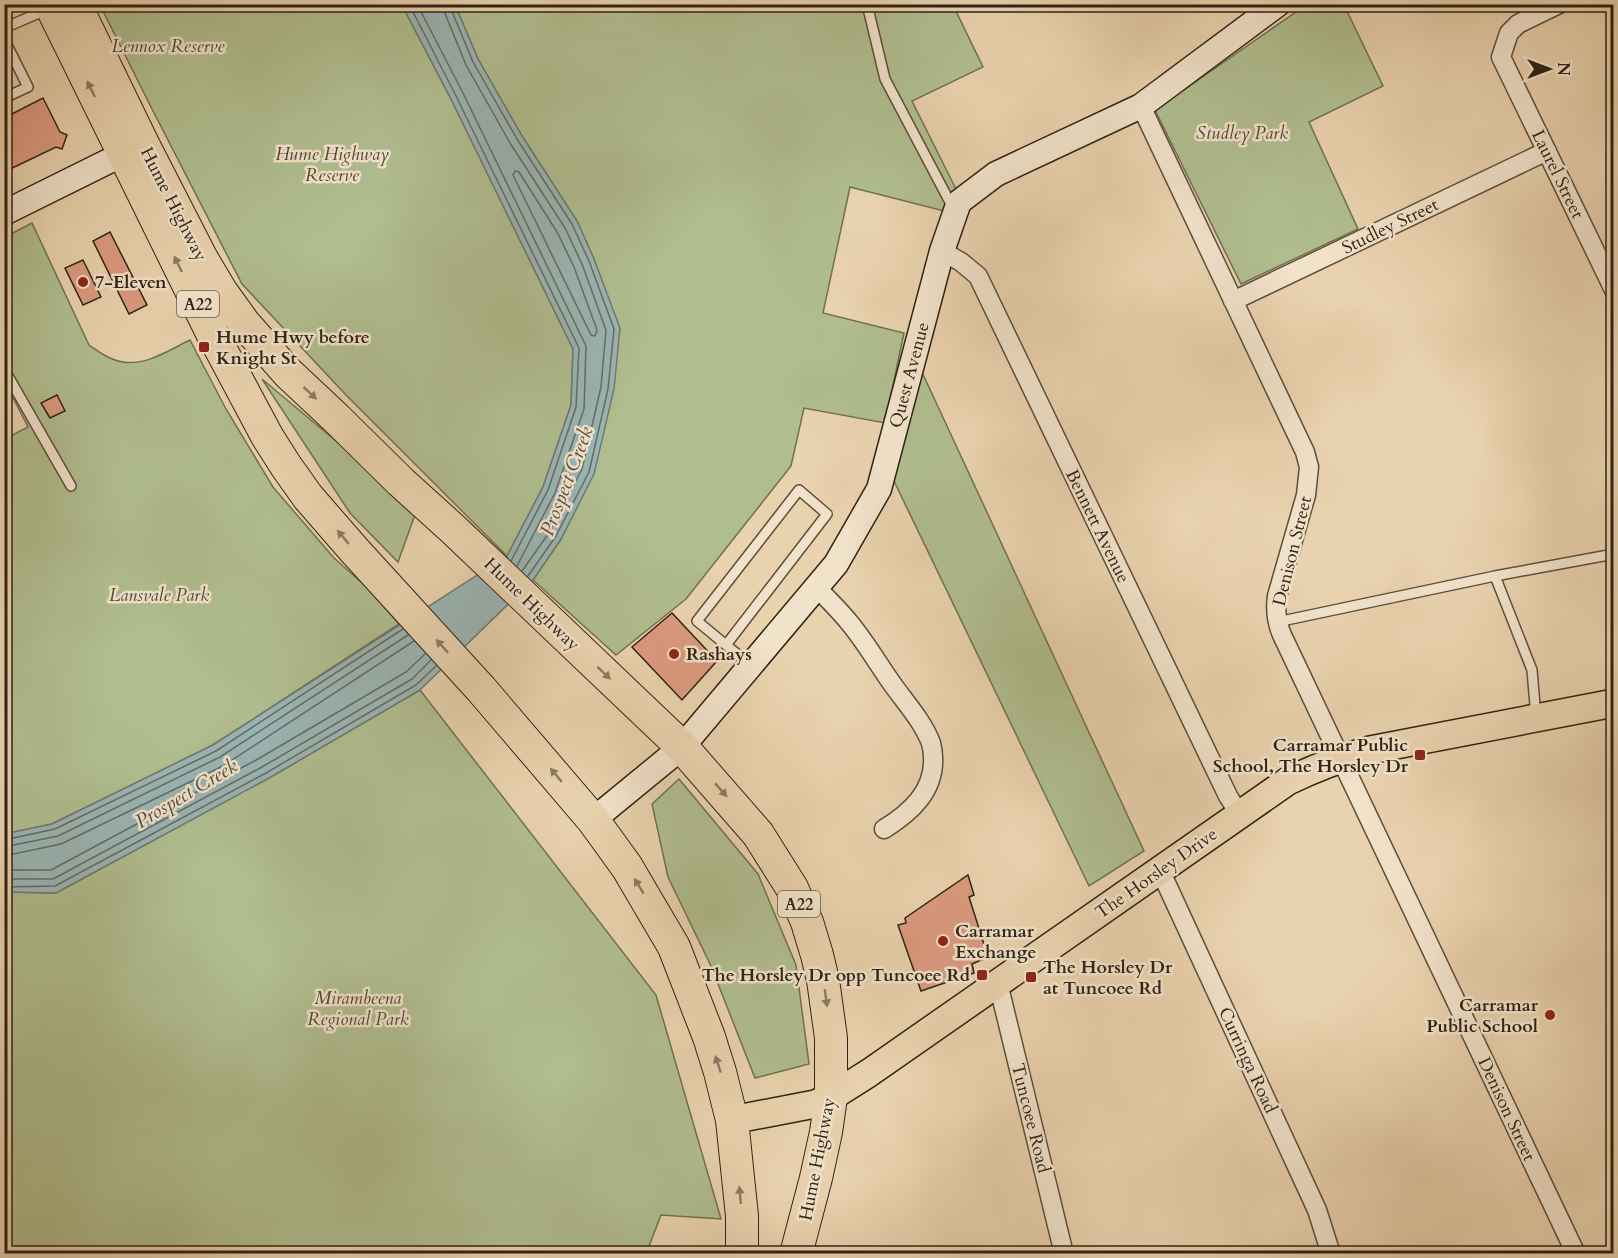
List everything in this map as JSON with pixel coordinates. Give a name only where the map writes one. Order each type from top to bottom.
[{"type":"highway","name":"Hume Highway","points":[[59,5],[123,154],[211,331],[267,436],[286,466],[308,497],[381,581],[481,689],[594,820],[627,867],[674,947],[709,1037],[732,1120],[742,1216],[742,1254]]},
{"type":"highway","name":"Hume Highway","points":[[59,5],[138,134],[202,259],[221,291],[266,349],[401,482],[547,617],[682,747],[758,834],[792,888],[814,944],[823,980],[831,1038],[831,1097],[816,1178],[796,1254]]},
{"type":"main road","name":"The Horsley Drive","points":[[732,1120],[812,1105],[831,1097],[869,1073],[1288,781],[1317,767],[1370,750],[1614,703]]},
{"type":"street","name":"Quest Avenue","points":[[594,820],[682,747],[836,564],[879,489],[942,250],[959,202],[996,174],[1141,106],[1278,4]]},
{"type":"street","name":"Laurel Street","points":[[1559,4],[1518,24],[1509,33],[1502,57],[1614,290]]},
{"type":"street","name":"Denison Street","points":[[1141,106],[1300,439],[1309,467],[1306,495],[1277,596],[1275,610],[1277,622],[1576,1254]]},
{"type":"street","name":"Studley Street","points":[[1233,301],[1547,151]]},
{"type":"street","points":[[4,213],[123,154]]},
{"type":"street","name":"Bennett Avenue","points":[[942,250],[978,276],[1228,796],[1240,815]]},
{"type":"street","points":[[816,587],[849,622],[932,745],[932,771],[925,791],[911,810],[884,830]]},
{"type":"street","name":"Curringa Road","points":[[1160,870],[1317,1210],[1331,1254]]},
{"type":"street","name":"Tuncoee Road","points":[[998,983],[1064,1254]]},
{"type":"lane","points":[[867,4],[885,78],[956,213]]},
{"type":"lane","points":[[4,28],[59,5]]},
{"type":"lane","points":[[4,39],[28,87],[4,98]]},
{"type":"lane","points":[[4,369],[71,486]]},
{"type":"lane","points":[[726,645],[827,514],[799,489],[697,621],[750,665]]},
{"type":"lane","points":[[1277,622],[1495,576],[1614,554]]},
{"type":"lane","points":[[1495,576],[1532,670],[1536,718]]},
{"type":"green space","name":"Hume Highway Reserve","points":[[100,5],[402,5],[451,99],[573,349],[571,405],[543,487],[507,556],[347,396],[242,284]]},
{"type":"green space","points":[[455,5],[953,5],[983,67],[912,101],[959,195],[944,211],[850,187],[823,313],[904,333],[885,423],[804,408],[791,466],[686,599],[616,655],[533,580],[561,539],[574,512],[605,290],[577,221],[522,136],[478,59]]},
{"type":"green space","name":"Studley Park","points":[[1306,5],[1344,5],[1383,86],[1309,122],[1358,229],[1241,284],[1155,110]]},
{"type":"green space","name":"Lansvale Park","points":[[32,223],[89,345],[114,359],[132,363],[157,356],[190,340],[226,409],[273,487],[334,558],[370,590],[399,624],[213,745],[52,824],[5,834],[5,439],[28,427],[5,382],[5,237]]},
{"type":"green space","points":[[921,370],[1144,851],[1089,886],[893,479]]},
{"type":"green space","points":[[262,379],[417,509],[398,562],[350,513]]},
{"type":"green space","name":"Mirambeena Regional Park","points":[[420,690],[656,995],[721,1219],[661,1215],[646,1254],[5,1254],[5,892],[56,893],[269,778]]},
{"type":"green space","points":[[679,779],[758,874],[796,965],[809,1064],[755,1078],[711,966],[668,877],[652,804]]},
{"type":"water","name":"Prospect Creek","points":[[402,5],[455,5],[478,59],[522,136],[577,221],[594,259],[620,328],[614,389],[594,474],[561,539],[533,580],[420,690],[269,778],[56,893],[5,892],[4,834],[52,824],[213,745],[507,556],[543,487],[571,405],[573,349],[451,99]]},
{"type":"building","points":[[43,98],[60,132],[67,135],[62,149],[56,147],[4,172],[4,118]]},
{"type":"building","points":[[110,232],[147,305],[129,314],[93,241]]},
{"type":"building","name":"7-Eleven","points":[[83,260],[101,297],[83,305],[65,268]]},
{"type":"building","points":[[57,395],[65,411],[50,418],[41,403]]},
{"type":"building","name":"Rashays","points":[[672,613],[717,661],[682,700],[632,647]]},
{"type":"building","name":"Carramar Exchange","points":[[968,875],[974,895],[969,897],[988,957],[972,964],[974,973],[921,991],[898,925],[906,923],[905,918]]},
{"type":"place","name":"7-Eleven","points":[[83,282]]},
{"type":"place","name":"Hume Hwy before Knight St","points":[[204,347]]},
{"type":"place","name":"Rashays","points":[[674,654]]},
{"type":"place","name":"Carramar Public School, The Horsley Dr","points":[[1420,755]]},
{"type":"place","name":"Carramar Exchange","points":[[943,941]]},
{"type":"place","name":"The Horsley Dr opp Tuncoee Rd","points":[[982,975]]},
{"type":"place","name":"The Horsley Dr at Tuncoee Rd","points":[[1031,977]]},
{"type":"place","name":"Carramar Public School","points":[[1550,1015]]},
{"type":"park label","name":"Lennox Reserve","points":[[168,46]]}]
